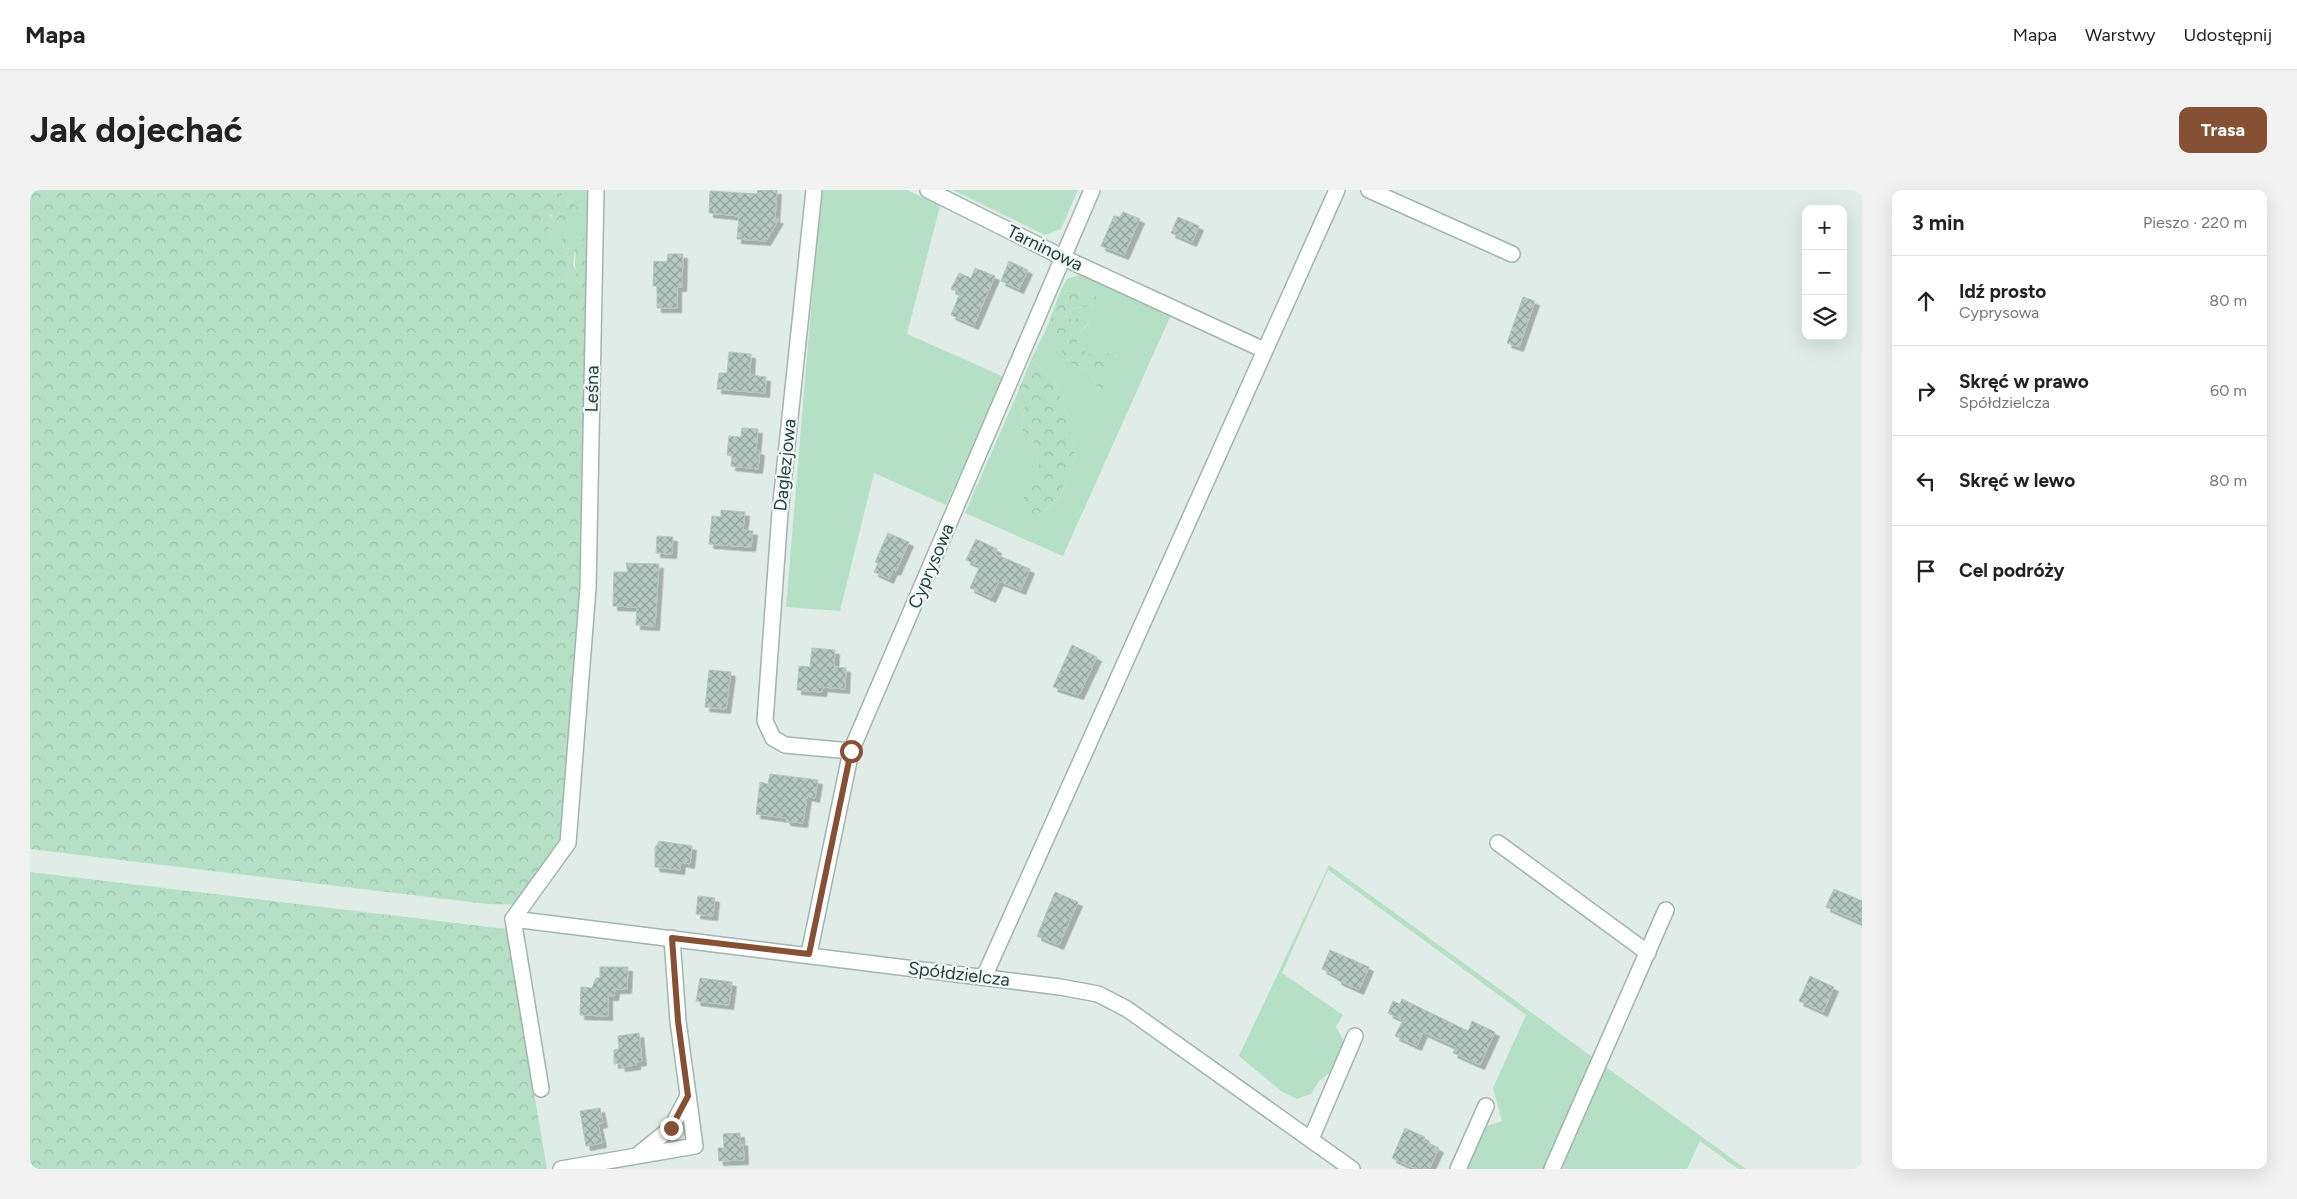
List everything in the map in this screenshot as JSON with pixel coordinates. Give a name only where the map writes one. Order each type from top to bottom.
[{"type":"street","name":"Leśna","points":[[513,919],[568,843],[588,588],[596,190]]},
{"type":"street","name":"Daglezjowa","points":[[814,190],[777,551],[765,720],[773,738],[785,744],[800,748],[851,751]]},
{"type":"street","name":"Tarninowa","points":[[928,190],[1064,258],[1264,350]]},
{"type":"street","name":"Cyprysowa","points":[[809,954],[851,751],[1092,190]]},
{"type":"street","points":[[984,977],[1337,190]]},
{"type":"street","points":[[1369,190],[1512,254]]},
{"type":"street","points":[[1498,843],[1648,953]]},
{"type":"street","points":[[1552,1169],[1666,910]]},
{"type":"street","points":[[513,919],[541,1089]]},
{"type":"street","name":"Spółdzielcza","points":[[513,919],[809,954],[1082,990],[1109,999],[1140,1016],[1352,1169]]},
{"type":"street","points":[[561,1169],[695,1146],[678,1021],[672,938]]},
{"type":"street","points":[[1311,1139],[1356,1036]]},
{"type":"street","points":[[637,1156],[671,1128],[688,1096]]},
{"type":"street","points":[[1458,1169],[1486,1106]]},
{"type":"green space","points":[[30,190],[559,190],[563,197],[555,202],[554,206],[561,214],[564,213],[561,208],[564,205],[568,207],[567,204],[574,200],[576,207],[582,209],[582,226],[577,227],[577,222],[566,227],[560,223],[559,225],[565,235],[560,238],[553,224],[553,217],[556,214],[550,215],[551,219],[547,222],[554,243],[562,249],[562,253],[557,254],[558,259],[563,258],[566,263],[565,254],[572,253],[566,272],[567,277],[573,279],[577,272],[575,250],[566,248],[562,239],[570,235],[573,236],[577,232],[587,236],[578,247],[580,253],[588,257],[590,362],[567,843],[525,905],[487,904],[30,849]]},
{"type":"green space","points":[[559,190],[591,190],[588,257],[580,253],[578,247],[587,235],[566,248],[575,250],[573,265],[577,272],[573,279],[567,277],[566,272],[572,253],[565,254],[567,262],[558,259],[558,248],[554,243],[547,222],[554,213],[556,214],[558,225],[576,207],[573,200],[567,204],[568,207],[561,208],[564,213],[561,214],[554,206]]},
{"type":"green space","points":[[821,190],[907,190],[940,206],[907,334],[1004,377],[946,505],[874,473],[840,611],[786,607]]},
{"type":"green space","points":[[953,190],[1078,190],[1061,229],[1045,235]]},
{"type":"green space","points":[[1083,274],[1170,317],[1063,556],[965,513],[1015,399],[1025,407],[1021,429],[1032,438],[1039,465],[1023,495],[1045,511],[1060,496],[1075,456],[1067,415],[1054,380],[1031,360],[1048,325],[1067,360],[1087,372],[1094,379],[1098,398],[1105,383],[1105,371],[1117,357],[1113,352],[1100,355],[1086,353],[1077,342],[1081,331],[1089,323],[1086,315],[1073,320],[1065,316],[1070,309],[1096,305],[1077,291],[1060,292],[1067,279]]},
{"type":"green space","points":[[1077,291],[1092,294],[1098,298],[1096,305],[1070,309],[1065,316],[1073,320],[1086,314],[1089,322],[1081,331],[1077,342],[1086,353],[1100,355],[1113,352],[1117,358],[1105,371],[1105,383],[1110,393],[1105,401],[1098,398],[1096,383],[1091,375],[1071,363],[1064,356],[1048,325],[1060,292]]},
{"type":"green space","points":[[1031,360],[1054,380],[1067,415],[1075,456],[1060,496],[1045,511],[1031,515],[1023,495],[1039,465],[1032,438],[1021,429],[1025,407],[1015,399]]},
{"type":"green space","points":[[1329,865],[1746,1169],[1738,1169],[1700,1141],[1687,1169],[1465,1169],[1484,1127],[1502,1121],[1493,1088],[1526,1015],[1328,870],[1282,973],[1343,1015],[1336,1027],[1345,1043],[1333,1070],[1319,1081],[1311,1094],[1297,1099],[1281,1091],[1239,1056]]},
{"type":"green space","points":[[30,872],[506,929],[547,1169],[30,1169]]},
{"type":"building","points":[[758,190],[777,190],[775,219],[779,219],[766,241],[737,239],[739,216],[709,213],[710,191],[757,194]]},
{"type":"building","points":[[1123,212],[1140,219],[1124,255],[1101,246],[1114,216],[1120,217]]},
{"type":"building","points":[[1178,217],[1199,226],[1192,242],[1171,233]]},
{"type":"building","points":[[668,254],[683,254],[682,287],[677,287],[677,308],[657,308],[657,286],[653,286],[654,261],[667,262]]},
{"type":"building","points":[[1009,261],[1028,270],[1019,289],[1001,281]]},
{"type":"building","points":[[975,268],[995,276],[974,325],[951,315],[960,293],[951,289],[959,273],[971,278]]},
{"type":"building","points":[[1523,297],[1535,301],[1519,347],[1507,343]]},
{"type":"building","points":[[729,352],[751,354],[750,375],[766,377],[765,393],[717,389],[719,373],[727,373]]},
{"type":"building","points":[[742,428],[758,429],[756,450],[760,451],[758,469],[731,466],[732,456],[727,455],[729,436],[741,437]]},
{"type":"building","points":[[721,510],[745,512],[743,530],[753,531],[751,547],[709,544],[712,516],[721,517]]},
{"type":"building","points":[[888,533],[909,542],[896,571],[893,570],[889,579],[874,572],[878,563],[875,562]]},
{"type":"building","points":[[657,536],[673,537],[672,554],[656,553]]},
{"type":"building","points":[[976,539],[997,549],[995,554],[1030,569],[1021,590],[999,581],[991,598],[970,588],[980,566],[966,560]]},
{"type":"building","points":[[626,563],[659,564],[655,626],[636,625],[637,607],[613,606],[614,572],[628,572]]},
{"type":"building","points":[[1072,645],[1097,657],[1079,695],[1053,687]]},
{"type":"building","points":[[812,648],[835,650],[834,667],[846,668],[845,689],[823,687],[822,692],[797,690],[799,666],[810,667]]},
{"type":"building","points":[[709,670],[731,672],[726,709],[705,707]]},
{"type":"building","points":[[770,774],[818,780],[815,798],[807,796],[803,823],[786,821],[786,818],[756,814],[760,782],[768,784]]},
{"type":"building","points":[[659,841],[692,846],[690,864],[681,862],[680,870],[655,867],[655,848]]},
{"type":"building","points":[[1834,889],[1862,901],[1862,923],[1826,907]]},
{"type":"building","points":[[1055,892],[1078,902],[1059,945],[1037,936]]},
{"type":"building","points":[[698,896],[715,898],[713,916],[696,914]]},
{"type":"building","points":[[1330,950],[1369,967],[1359,990],[1337,980],[1338,977],[1322,969]]},
{"type":"building","points":[[600,967],[628,967],[627,989],[615,989],[614,996],[608,996],[608,1016],[580,1015],[581,987],[592,988],[596,978],[600,978]]},
{"type":"building","points":[[1810,976],[1834,987],[1823,1012],[1799,1001]]},
{"type":"building","points":[[700,978],[732,982],[729,1005],[696,1001]]},
{"type":"building","points":[[1402,999],[1468,1031],[1472,1021],[1495,1032],[1480,1065],[1453,1053],[1456,1047],[1423,1032],[1417,1046],[1395,1036],[1403,1020],[1388,1013],[1393,1001],[1400,1004]]},
{"type":"building","points":[[639,1033],[642,1061],[636,1062],[636,1065],[621,1067],[620,1063],[614,1064],[614,1050],[619,1049],[618,1036]]},
{"type":"building","points":[[600,1108],[603,1123],[598,1124],[602,1143],[586,1146],[580,1111]]},
{"type":"building","points":[[1405,1128],[1425,1137],[1424,1141],[1439,1148],[1429,1169],[1416,1169],[1392,1158]]},
{"type":"building","points":[[740,1133],[740,1142],[743,1141],[744,1160],[719,1161],[718,1148],[724,1148],[723,1134]]},
{"type":"route","points":[[671,1128],[688,1096],[678,1021],[672,938],[809,954],[851,751]]}]
